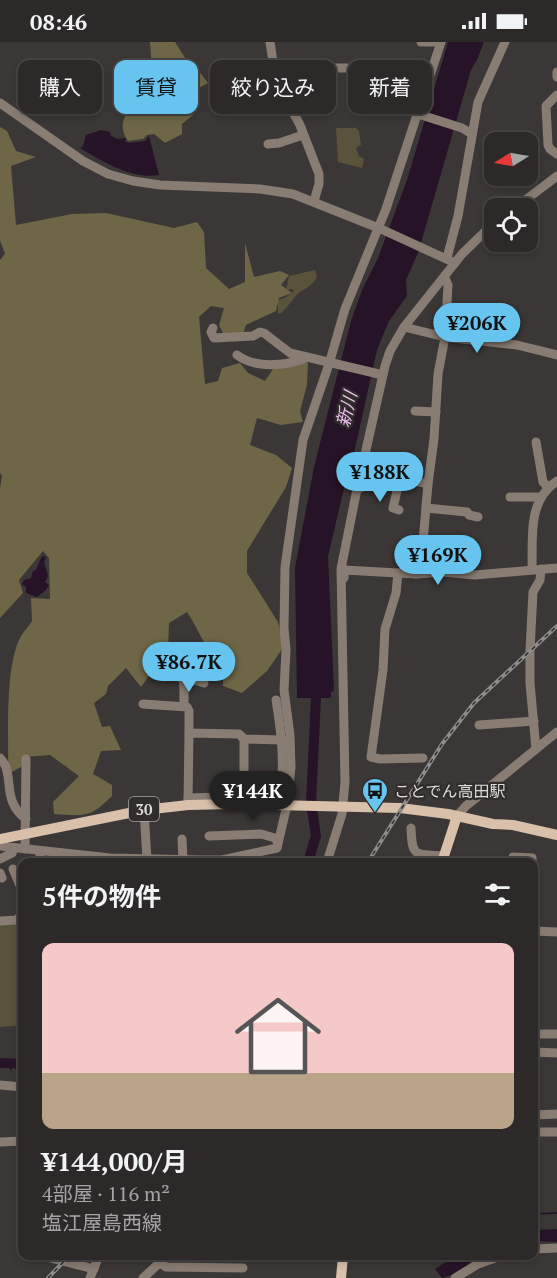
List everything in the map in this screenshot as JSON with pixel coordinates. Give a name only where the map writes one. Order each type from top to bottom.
[{"type":"main road","name":"30","points":[[0,839],[188,801],[400,808],[493,824],[513,825],[557,835]]},
{"type":"main road","points":[[442,858],[457,816]]},
{"type":"main road","points":[[341,1278],[343,1260]]},
{"type":"street","points":[[270,42],[273,60]]},
{"type":"street","points":[[421,42],[441,42],[432,69]]},
{"type":"street","points":[[328,858],[345,782],[342,556],[380,374],[404,327],[445,278],[451,261],[478,102],[505,42]]},
{"type":"street","points":[[557,72],[557,77]]},
{"type":"street","points":[[557,95],[546,106],[548,144],[550,149],[557,154]]},
{"type":"street","points":[[0,103],[95,168],[120,178],[192,188],[278,191],[314,201],[426,248],[451,261]]},
{"type":"street","points":[[294,114],[319,174],[319,184],[314,201]]},
{"type":"street","points":[[231,858],[277,848],[289,805],[291,749],[284,690],[285,567],[303,440],[333,364],[345,309],[380,228],[419,115],[462,128],[472,134]]},
{"type":"street","points":[[267,144],[303,135]]},
{"type":"street","points":[[528,198],[557,176]]},
{"type":"street","points":[[451,261],[462,254],[484,233]]},
{"type":"street","points":[[416,574],[423,542],[438,374],[445,337],[448,285],[445,278]]},
{"type":"street","points":[[404,327],[445,337],[517,345],[557,355]]},
{"type":"street","points":[[213,328],[211,332],[214,338],[253,336],[260,332],[290,353],[380,374]]},
{"type":"street","points":[[237,355],[244,360],[279,366],[306,358]]},
{"type":"street","points":[[416,411],[436,412]]},
{"type":"street","points":[[536,442],[543,482],[548,487]]},
{"type":"street","points":[[356,494],[365,480],[370,477],[400,478],[428,484]]},
{"type":"street","points":[[399,510],[393,508],[400,478]]},
{"type":"street","points":[[536,749],[530,682],[531,611],[533,592],[540,580],[536,569],[533,525],[535,507],[540,497],[557,481]]},
{"type":"street","points":[[510,497],[540,497]]},
{"type":"street","points":[[426,508],[467,512],[469,515],[478,517]]},
{"type":"street","points":[[341,600],[344,597],[344,570],[475,575],[557,568]]},
{"type":"street","points":[[398,573],[396,593],[385,629],[383,669],[371,758],[423,758]]},
{"type":"street","points":[[179,674],[180,649]]},
{"type":"street","points":[[160,669],[167,675],[179,674],[184,678],[184,706]]},
{"type":"street","points":[[184,686],[188,681],[204,683]]},
{"type":"street","points":[[143,704],[184,706],[189,711],[188,801],[281,795],[284,763],[283,740],[276,700]]},
{"type":"street","points":[[479,725],[534,720]]},
{"type":"street","points":[[457,816],[466,806],[557,732]]},
{"type":"street","points":[[189,733],[239,734],[244,739],[283,740]]},
{"type":"street","points":[[244,739],[244,796]]},
{"type":"street","points":[[0,758],[7,765],[9,794],[13,804],[26,819]]},
{"type":"street","points":[[25,849],[26,759]]},
{"type":"street","points":[[144,810],[147,858]]},
{"type":"street","points":[[411,828],[414,851],[437,858]]},
{"type":"street","points":[[209,836],[261,834],[275,837],[278,843]]},
{"type":"street","points":[[182,839],[183,858]]},
{"type":"street","points":[[0,846],[39,850],[76,858]]},
{"type":"street","points":[[0,859],[12,854],[14,848]]},
{"type":"street","points":[[39,850],[41,858]]},
{"type":"street","points":[[513,858],[532,858]]},
{"type":"street","points":[[13,868],[18,878]]},
{"type":"street","points":[[0,921],[18,919]]},
{"type":"street","points":[[538,931],[557,932]]},
{"type":"street","points":[[538,1034],[557,1034]]},
{"type":"street","points":[[538,1052],[557,1053]]},
{"type":"street","points":[[0,1085],[18,1087]]},
{"type":"street","points":[[538,1115],[557,1114]]},
{"type":"street","points":[[538,1124],[539,1132],[557,1132]]},
{"type":"street","points":[[0,1142],[18,1141]]},
{"type":"street","points":[[538,1249],[557,1248]]},
{"type":"street","points":[[55,1260],[92,1273]]},
{"type":"street","points":[[143,1278],[163,1260]]},
{"type":"street","points":[[455,1278],[490,1260]]},
{"type":"street","points":[[160,1263],[166,1267],[243,1268]]},
{"type":"shaded area","points":[[150,42],[175,42],[186,60],[151,60]]},
{"type":"shaded area","points":[[198,70],[199,71],[208,83],[198,88]]},
{"type":"shaded area","points":[[126,114],[193,114],[182,124],[182,134],[165,143],[154,134],[147,135],[143,139],[128,141],[123,131]]},
{"type":"shaded area","points":[[0,127],[7,131],[16,151],[36,157],[11,166],[16,225],[72,214],[106,213],[174,228],[197,222],[204,232],[206,268],[229,289],[245,282],[245,243],[254,277],[280,271],[289,275],[281,285],[292,293],[279,298],[276,311],[246,325],[243,334],[225,337],[219,325],[224,308],[211,306],[199,317],[205,384],[218,381],[222,368],[240,363],[248,373],[265,381],[273,369],[299,361],[308,363],[307,385],[300,411],[303,422],[281,425],[257,418],[250,445],[276,455],[292,468],[286,487],[247,551],[247,573],[278,622],[283,648],[267,671],[242,693],[223,686],[223,667],[207,648],[187,612],[169,623],[168,649],[141,687],[126,668],[108,686],[106,694],[94,703],[102,727],[110,726],[121,750],[101,751],[93,774],[112,785],[112,796],[92,812],[80,815],[54,814],[53,802],[79,776],[50,755],[25,757],[21,767],[8,774],[8,703],[16,649],[21,636],[32,621],[31,598],[50,599],[49,558],[43,551],[19,580],[23,593],[0,618],[0,488],[2,476],[0,473],[0,260],[5,254],[0,240]]},
{"type":"shaded area","points":[[336,128],[356,128],[359,131],[361,145],[356,148],[359,156],[364,159],[362,168],[338,162]]},
{"type":"shaded area","points":[[315,270],[317,277],[314,281],[280,314],[278,313],[278,300],[294,291],[286,290],[289,276]]},
{"type":"shaded area","points":[[18,924],[18,1025],[0,1027],[0,925]]},
{"type":"water","points":[[448,42],[484,42],[471,70],[418,253],[406,280],[407,296],[389,321],[377,350],[348,480],[346,480],[328,556],[334,691],[331,692],[331,698],[297,698],[295,568],[314,467],[351,321],[362,290],[378,258],[407,180],[427,114],[432,114],[432,96]]},
{"type":"water","points":[[101,130],[110,132],[111,136],[118,139],[126,138],[125,141],[128,143],[145,141],[149,136],[159,175],[138,175],[128,172],[80,148],[83,146],[86,135]]},
{"type":"water","points":[[42,556],[46,557],[44,562],[48,576],[45,582],[49,585],[37,597],[26,593],[26,587],[22,584],[24,580],[31,578]]},
{"type":"water","points":[[0,1058],[18,1059],[18,1069],[12,1068],[11,1071],[9,1068],[0,1068]]},
{"type":"water","points":[[557,1229],[557,1242],[538,1241],[538,1230]]},
{"type":"water","points":[[449,1260],[474,1260],[454,1274],[442,1278],[435,1269]]},
{"type":"waterway","name":"新川","points":[[309,858],[316,836],[311,803],[315,684]]},
{"type":"waterway","points":[[538,1214],[557,1213]]},
{"type":"railway","points":[[371,858],[442,744],[474,703],[557,626]]},
{"type":"railway","points":[[48,1278],[65,1260]]},
{"type":"place","name":"ことでん高田駅","points":[[375,814]]}]
